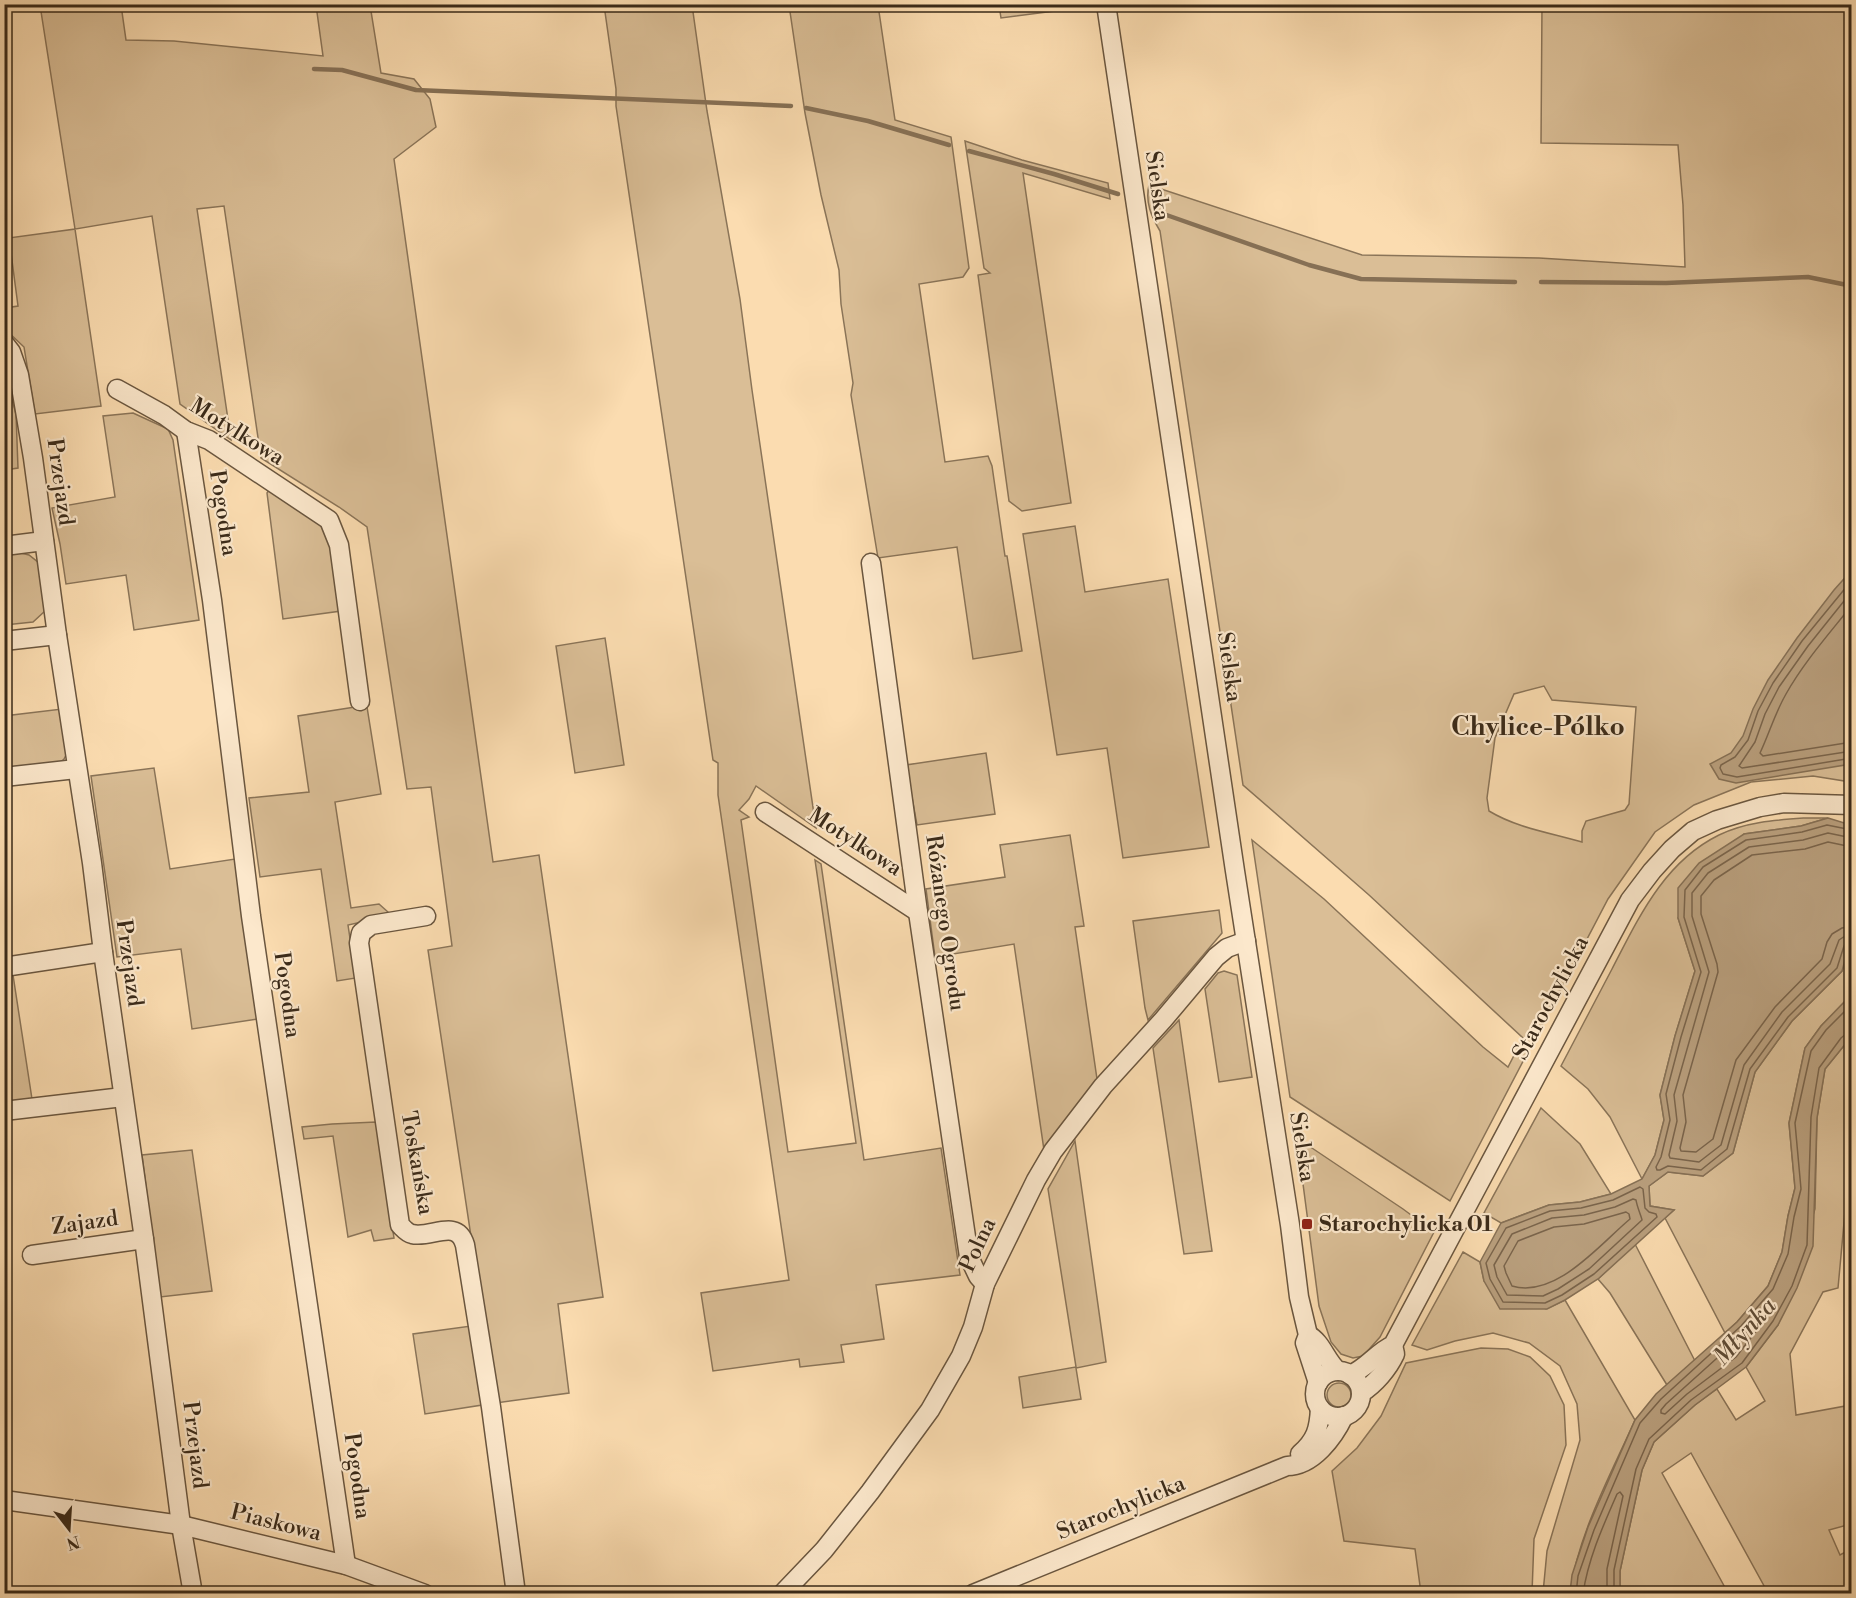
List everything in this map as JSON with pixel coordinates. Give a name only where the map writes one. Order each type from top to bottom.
[{"type":"street","name":"Sielska","points":[[1106,4],[1299,1297],[1308,1335],[1305,1343],[1318,1383]]},
{"type":"street","name":"Przejazd","points":[[4,343],[11,352],[19,375],[33,458],[76,769],[92,863],[181,1525],[193,1593]]},
{"type":"street","name":"Motylkowa","points":[[117,389],[165,415],[186,431],[209,440],[329,520],[339,544],[360,701]]},
{"type":"street","name":"Pogodna","points":[[186,431],[212,600],[251,916],[346,1565]]},
{"type":"street","points":[[4,546],[44,541]]},
{"type":"street","name":"Różanego Ogrodu","points":[[871,563],[918,912],[969,1257],[985,1284]]},
{"type":"street","points":[[4,641],[57,635]]},
{"type":"street","points":[[4,777],[76,769]]},
{"type":"street","name":"Starochylicka","points":[[1287,1466],[1312,1441],[1319,1422],[1320,1408],[1315,1393],[1318,1383],[1329,1373],[1344,1373],[1366,1366],[1393,1345],[1630,900],[1652,871],[1693,831],[1717,820],[1760,807],[1784,803],[1851,805]]},
{"type":"street","name":"Motylkowa","points":[[765,812],[918,912]]},
{"type":"street","name":"Toskańska","points":[[426,916],[371,925],[361,933],[359,943],[400,1225],[407,1232],[417,1235],[450,1230],[463,1237],[465,1245],[491,1407],[516,1593]]},
{"type":"street","name":"Polna","points":[[782,1593],[824,1550],[878,1482],[930,1410],[961,1356],[973,1327],[985,1284],[1036,1179],[1064,1136],[1103,1086],[1216,957],[1227,948],[1246,941]]},
{"type":"street","points":[[4,967],[103,952]]},
{"type":"street","points":[[4,1111],[123,1097]]},
{"type":"street","name":"Zajazd","points":[[32,1255],[144,1239]]},
{"type":"street","name":"Sielska","points":[[1308,1335],[1315,1339],[1333,1367],[1344,1373]]},
{"type":"street","name":"Starochylicka","points":[[974,1593],[1009,1587],[1287,1466],[1306,1461],[1320,1449],[1339,1426],[1344,1416],[1357,1407],[1361,1393],[1369,1388],[1387,1367],[1395,1354],[1393,1345]]},
{"type":"street","points":[[1344,1373],[1358,1384],[1361,1393]]},
{"type":"street","points":[[1320,1408],[1328,1415],[1344,1416]]},
{"type":"street","name":"Piaskowa","points":[[4,1500],[181,1525],[346,1565],[425,1593]]},
{"type":"shaded area","points":[[999,4],[1074,5],[1070,9],[1001,18]]},
{"type":"shaded area","points":[[40,5],[121,5],[126,40],[174,41],[323,56],[316,5],[370,5],[381,73],[414,79],[430,99],[436,127],[394,159],[493,862],[539,855],[603,1297],[558,1304],[569,1393],[496,1403],[428,950],[452,946],[431,787],[407,789],[367,527],[261,458],[224,206],[197,209],[231,440],[180,404],[152,216],[75,229]]},
{"type":"shaded area","points":[[604,5],[692,5],[707,111],[740,299],[816,828],[756,786],[749,799],[739,810],[749,817],[741,820],[788,1152],[856,1143],[815,860],[821,864],[864,1160],[941,1148],[960,1275],[876,1285],[884,1339],[841,1345],[844,1362],[800,1367],[799,1359],[713,1371],[701,1293],[789,1280],[718,795],[718,763],[713,760],[616,106],[616,89]]},
{"type":"shaded area","points":[[789,5],[878,5],[895,120],[951,137],[969,268],[963,277],[919,284],[945,462],[988,456],[992,466],[1022,651],[973,659],[957,547],[878,558],[851,395],[853,383],[841,304],[839,270],[805,113]]},
{"type":"shaded area","points":[[1542,5],[1851,5],[1851,782],[1813,776],[1751,782],[1694,805],[1655,832],[1608,899],[1450,1201],[1290,1097],[1252,840],[1324,899],[1483,1047],[1508,1067],[1523,1038],[1369,895],[1243,785],[1160,231],[1150,209],[1148,191],[1149,185],[1362,255],[1539,258],[1685,267],[1678,145],[1541,143]],"holes":[[[1544,686],[1552,700],[1636,707],[1629,804],[1625,810],[1586,821],[1582,831],[1582,842],[1523,826],[1489,811],[1487,798],[1495,738],[1514,694]]]},
{"type":"shaded area","points":[[965,141],[1022,160],[1108,183],[1110,199],[1023,173],[1071,503],[1022,511],[1009,501],[978,275],[990,273],[984,268]]},
{"type":"shaded area","points":[[4,213],[9,238],[5,238]]},
{"type":"shaded area","points":[[75,229],[101,406],[35,414],[24,347],[5,329],[5,308],[18,306],[9,238]]},
{"type":"shaded area","points":[[4,371],[16,414],[18,468],[5,470]]},
{"type":"shaded area","points":[[133,413],[168,429],[173,440],[199,620],[134,630],[126,575],[66,584],[52,508],[115,497],[103,416]]},
{"type":"shaded area","points":[[271,487],[316,520],[329,537],[337,561],[341,611],[283,619],[267,493]]},
{"type":"shaded area","points":[[1075,526],[1085,592],[1168,579],[1209,847],[1123,858],[1107,748],[1057,755],[1023,534]]},
{"type":"shaded area","points":[[17,552],[29,555],[39,563],[45,611],[33,622],[5,625],[4,553]]},
{"type":"shaded area","points":[[605,638],[624,765],[575,773],[556,646]]},
{"type":"shaded area","points":[[367,707],[381,794],[335,802],[351,908],[379,904],[388,912],[388,916],[348,925],[356,978],[337,981],[321,869],[260,877],[249,798],[309,792],[298,716]]},
{"type":"shaded area","points":[[62,709],[67,753],[64,759],[59,764],[5,770],[4,716]]},
{"type":"shaded area","points":[[986,753],[995,814],[917,825],[906,765]]},
{"type":"shaded area","points":[[154,768],[170,869],[235,859],[258,1019],[192,1029],[181,949],[117,957],[91,776]]},
{"type":"shaded area","points":[[1828,818],[1801,826],[1744,834],[1678,918],[1695,971],[1660,1095],[1664,1120],[1655,1155],[1642,1179],[1610,1117],[1588,1089],[1561,1066],[1643,911],[1668,876],[1683,860],[1700,846],[1739,827],[1760,822]]},
{"type":"shaded area","points":[[1070,835],[1084,926],[1075,927],[1097,1079],[1044,1150],[1014,944],[935,957],[926,889],[1005,877],[1000,845]]},
{"type":"shaded area","points":[[1219,910],[1222,933],[1148,1020],[1133,921]]},
{"type":"shaded area","points":[[1851,939],[1851,995],[1821,1026],[1805,1048],[1789,1123],[1795,1188],[1782,1252],[1768,1286],[1725,1333],[1665,1218],[1674,1210],[1650,1206],[1649,1186],[1668,1172],[1703,1176],[1733,1153],[1755,1072],[1792,1021],[1842,971]]},
{"type":"shaded area","points":[[1224,971],[1237,975],[1252,1077],[1219,1082],[1205,989],[1218,973]]},
{"type":"shaded area","points":[[13,975],[32,1099],[5,1103],[5,976]]},
{"type":"shaded area","points":[[1179,1020],[1212,1251],[1184,1254],[1153,1048]]},
{"type":"shaded area","points":[[1851,1037],[1852,1136],[1838,1288],[1823,1292],[1790,1354],[1796,1415],[1851,1405],[1851,1524],[1829,1530],[1840,1555],[1851,1549],[1851,1593],[1768,1593],[1691,1453],[1662,1473],[1728,1593],[1620,1594],[1620,1571],[1642,1470],[1654,1442],[1695,1405],[1717,1389],[1736,1420],[1765,1401],[1746,1367],[1778,1325],[1815,1209],[1817,1118],[1825,1069]]},
{"type":"shaded area","points":[[1541,1108],[1580,1144],[1611,1194],[1580,1202],[1549,1205],[1501,1223],[1484,1213]]},
{"type":"shaded area","points":[[376,1122],[394,1238],[374,1241],[371,1230],[348,1237],[333,1136],[304,1139],[302,1127]]},
{"type":"shaded area","points":[[1297,1138],[1434,1232],[1380,1337],[1363,1356],[1353,1358],[1341,1354],[1331,1342],[1319,1306]]},
{"type":"shaded area","points":[[1075,1141],[1106,1362],[1076,1368],[1081,1399],[1023,1408],[1019,1377],[1076,1367],[1048,1189]]},
{"type":"shaded area","points":[[192,1150],[212,1291],[160,1297],[142,1155]]},
{"type":"shaded area","points":[[1635,1244],[1695,1361],[1667,1385],[1610,1293],[1598,1279]]},
{"type":"shaded area","points":[[1463,1252],[1480,1262],[1484,1281],[1546,1309],[1565,1300],[1635,1420],[1588,1527],[1574,1571],[1570,1593],[1543,1593],[1547,1551],[1580,1440],[1577,1404],[1560,1366],[1529,1343],[1493,1333],[1427,1350],[1412,1345]]},
{"type":"shaded area","points":[[471,1326],[482,1405],[425,1414],[413,1334]]},
{"type":"shaded area","points":[[1481,1348],[1508,1349],[1530,1357],[1550,1376],[1564,1405],[1566,1445],[1534,1539],[1532,1593],[1421,1593],[1415,1549],[1344,1541],[1332,1471],[1357,1448],[1381,1416],[1406,1363]]},
{"type":"shaded area","points":[[1339,1383],[1347,1387],[1351,1395],[1347,1403],[1339,1407],[1331,1403],[1327,1395],[1331,1387]]},
{"type":"water","points":[[1851,571],[1851,764],[1736,783],[1719,779],[1710,764],[1731,753],[1743,736],[1753,709],[1768,680],[1797,638]]},
{"type":"water","points":[[1828,818],[1851,825],[1851,939],[1842,971],[1792,1021],[1755,1072],[1733,1153],[1703,1176],[1668,1172],[1649,1186],[1650,1206],[1674,1210],[1598,1279],[1547,1309],[1500,1309],[1484,1281],[1480,1262],[1501,1223],[1549,1205],[1580,1202],[1611,1194],[1642,1179],[1655,1155],[1664,1120],[1660,1095],[1695,971],[1678,918],[1678,888],[1699,863],[1744,834],[1801,826]]},
{"type":"water","name":"Młynka","points":[[1851,995],[1851,1037],[1825,1069],[1817,1118],[1813,1246],[1797,1288],[1778,1325],[1746,1367],[1695,1405],[1654,1442],[1642,1470],[1620,1571],[1620,1593],[1570,1593],[1572,1575],[1588,1527],[1635,1420],[1656,1394],[1737,1322],[1768,1286],[1782,1252],[1795,1188],[1789,1123],[1805,1048],[1821,1026]]},
{"type":"waterway","points":[[314,69],[342,70],[416,90],[791,106]]},
{"type":"waterway","points":[[806,108],[868,121],[949,145]]},
{"type":"waterway","points":[[969,151],[1118,194]]},
{"type":"waterway","points":[[1158,212],[1309,265],[1361,279],[1515,282]]},
{"type":"waterway","points":[[1541,282],[1666,283],[1808,277],[1852,286]]},
{"type":"place","name":"Starochylicka 01","points":[[1307,1224]]},
{"type":"district","name":"Chylice-Pólko","points":[[1538,727]]}]
